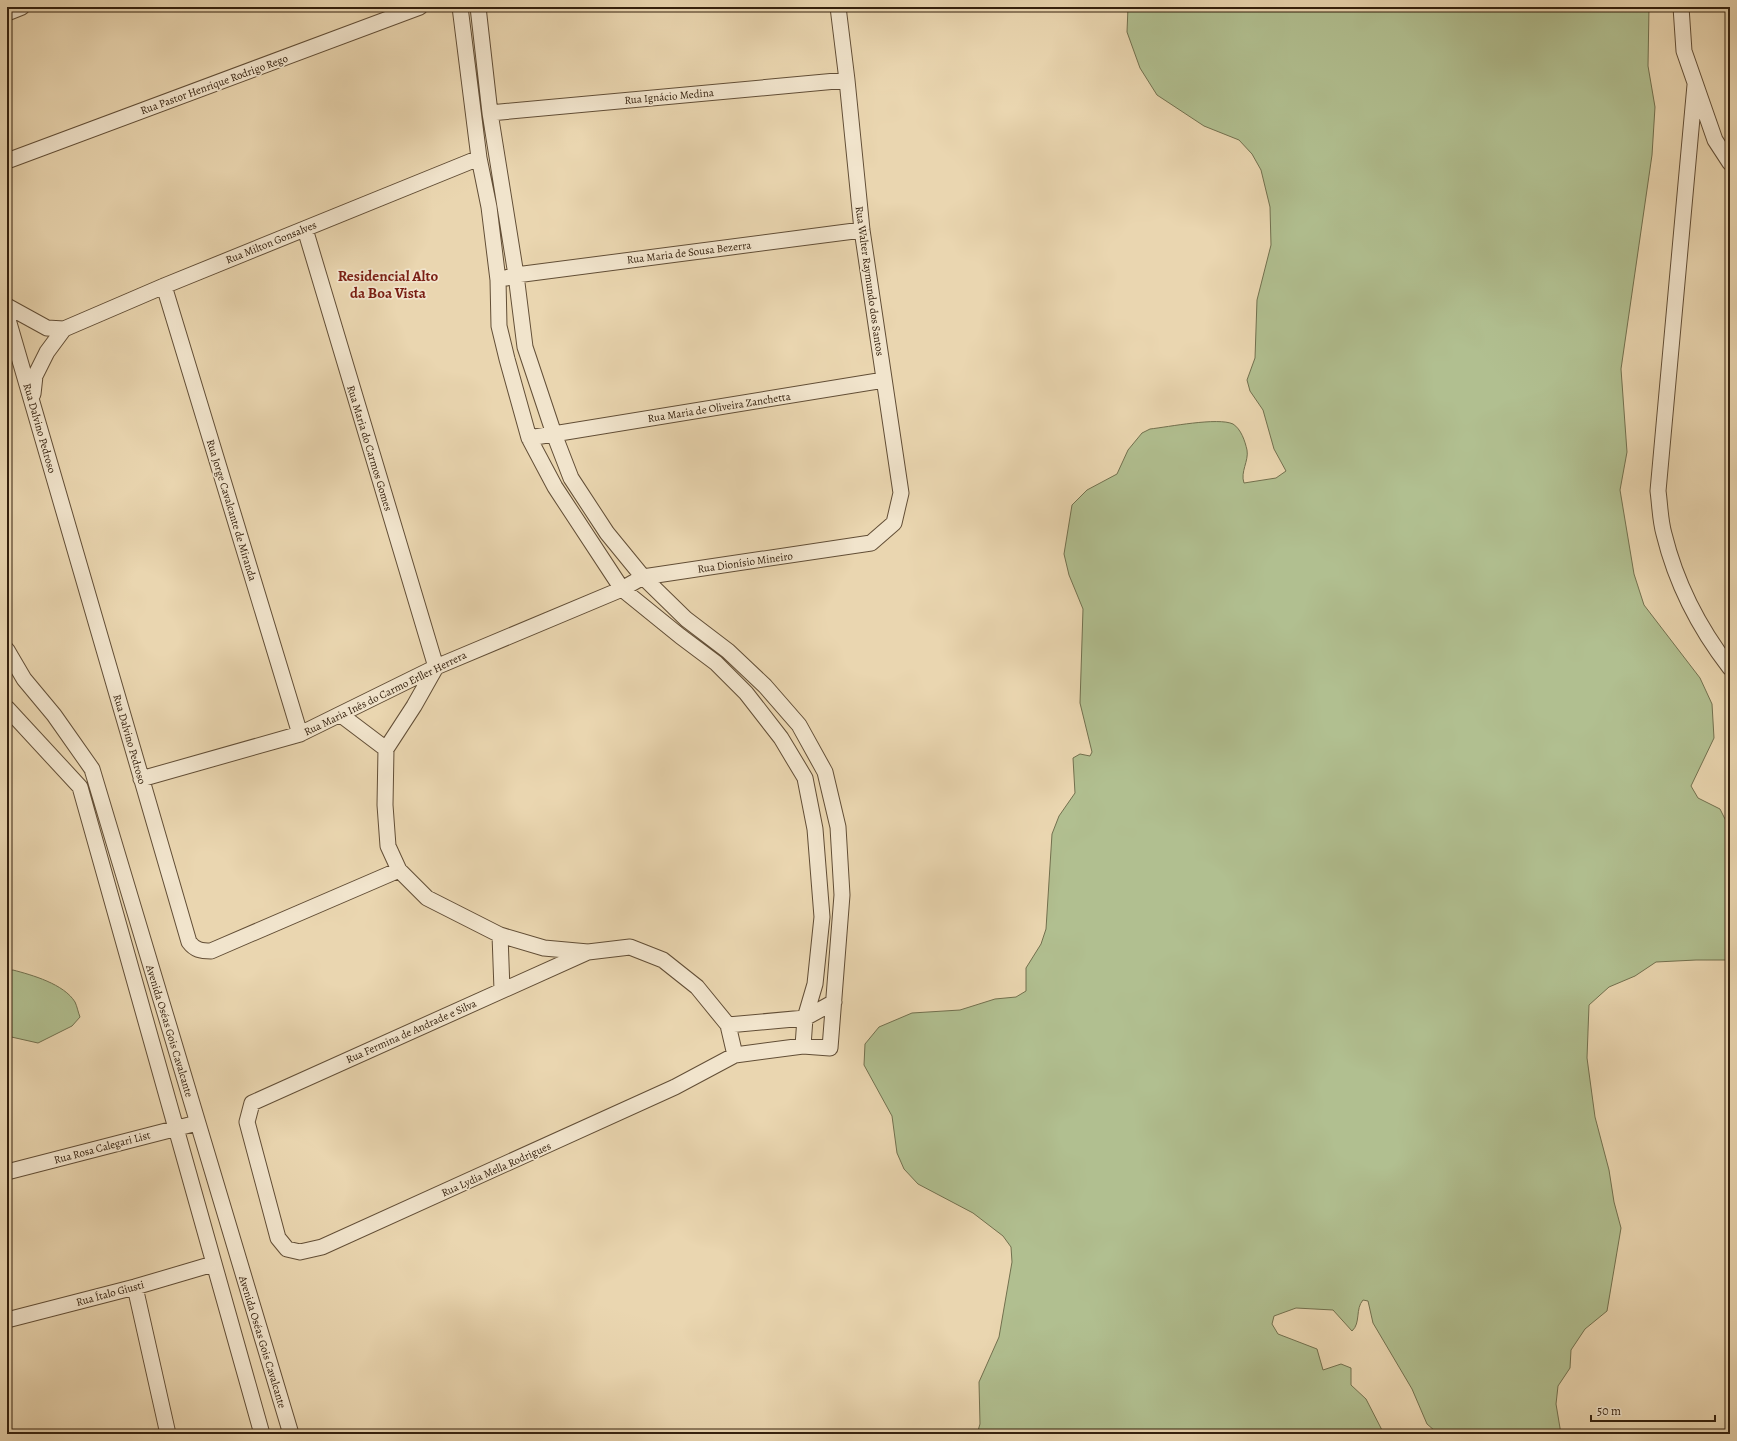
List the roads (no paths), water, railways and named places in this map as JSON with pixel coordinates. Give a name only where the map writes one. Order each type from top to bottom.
[{"type":"street","points":[[7,13],[22,7]]},
{"type":"street","name":"Rua Pastor Henrique Rodrigo Rego","points":[[7,161],[420,7]]},
{"type":"street","points":[[460,7],[479,158],[489,207],[498,280],[499,326],[529,438],[555,486],[622,588],[680,636],[716,663],[746,693],[781,738],[805,778],[814,829],[822,917],[815,984],[805,1018],[803,1046]]},
{"type":"street","points":[[478,7],[490,113],[516,275],[525,347],[554,434],[571,478],[607,533],[643,577],[686,619],[728,651],[765,686],[799,725],[825,772],[838,826],[842,895],[834,1002],[805,1018],[728,1024]]},
{"type":"street","name":"Rua Walter Raymundo dos Santos","points":[[838,7],[862,230],[901,493],[894,523],[871,543]]},
{"type":"street","points":[[1681,7],[1684,51],[1715,140],[1730,163]]},
{"type":"street","name":"Rua Ignácio Medina","points":[[490,113],[847,80]]},
{"type":"street","points":[[1695,85],[1658,491],[1664,533],[1681,588],[1698,620],[1730,668]]},
{"type":"street","name":"Rua Milton Gonsalves","points":[[64,329],[164,286],[479,158]]},
{"type":"street","name":"Rua Maria do Carmos Gomes","points":[[305,229],[436,667]]},
{"type":"street","name":"Rua Maria de Sousa Bezerra","points":[[498,280],[516,275],[862,230]]},
{"type":"street","name":"Rua Jorge Cavalcante de Miranda","points":[[164,286],[300,734]]},
{"type":"street","points":[[7,306],[47,328],[64,329]]},
{"type":"street","name":"Rua Dalvino Pedroso","points":[[7,316],[189,942],[194,948],[202,951],[210,951],[399,870]]},
{"type":"street","points":[[32,399],[35,376],[47,352],[64,329]]},
{"type":"street","name":"Rua Maria de Oliveira Zanchetta","points":[[529,438],[884,380]]},
{"type":"street","name":"Rua Dionísio Mineiro","points":[[622,588],[643,577],[871,543]]},
{"type":"street","name":"Rua Maria Inês do Carmo Erller Herrera","points":[[141,779],[300,734],[436,667],[622,588]]},
{"type":"street","name":"Avenida Oséas Gois Cavalcante","points":[[7,650],[24,679],[54,715],[92,769],[290,1434]]},
{"type":"street","points":[[436,667],[414,706],[386,749],[384,806],[388,846],[399,870],[427,898],[500,935],[544,948],[588,952],[630,947],[663,960],[696,987],[728,1024],[735,1055]]},
{"type":"street","name":"Avenida Oséas Gois Cavalcante","points":[[7,708],[80,787],[262,1434]]},
{"type":"street","points":[[341,715],[386,749]]},
{"type":"street","points":[[500,935],[502,990]]},
{"type":"street","name":"Rua Fermina de Andrade e Silva","points":[[247,1122],[252,1103],[588,952]]},
{"type":"street","name":"Rua Lydia Mella Rodrigues","points":[[247,1122],[278,1238],[287,1249],[300,1252],[322,1247],[465,1183],[675,1087],[735,1055],[803,1046],[830,1048],[834,1002]]},
{"type":"street","name":"Rua Rosa Calegari List","points":[[7,1172],[197,1123]]},
{"type":"street","name":"Rua Ítalo Giusti","points":[[7,1320],[213,1264]]},
{"type":"street","points":[[135,1286],[168,1434]]},
{"type":"district","name":"Residencial Alto da Boa Vista","points":[[388,284]]}]
